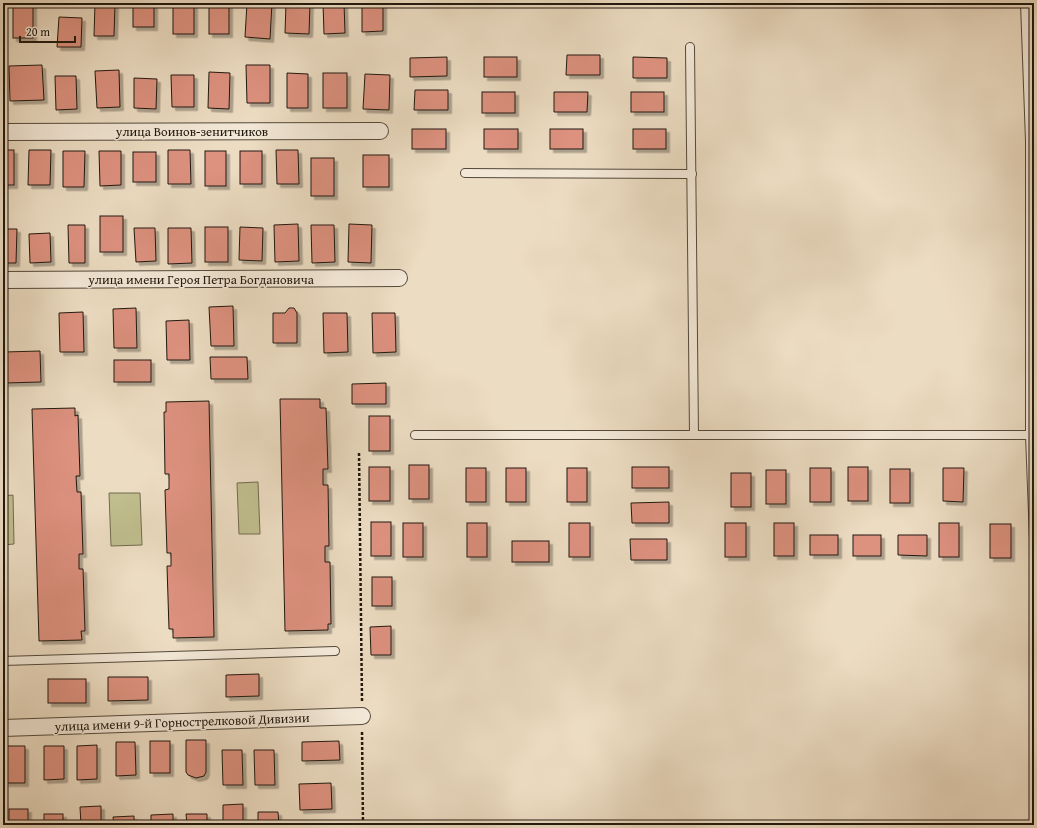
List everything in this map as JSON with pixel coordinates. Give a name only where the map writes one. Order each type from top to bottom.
[{"type":"street","name":"улица Воинов-зенитчиков","points":[[3,132],[380,130]]},
{"type":"street","name":"улица имени Героя Петра Богдановича","points":[[3,280],[399,278]]},
{"type":"street","name":"улица имени 9-й Горнострелковой Дивизии","points":[[3,728],[362,716]]},
{"type":"lane","points":[[1025,3],[1032,141],[1030,435],[1034,540]]},
{"type":"lane","points":[[690,48],[694,435]]},
{"type":"lane","points":[[465,172],[692,174]]},
{"type":"lane","points":[[414,435],[1030,435]]},
{"type":"lane","points":[[3,661],[335,651]]},
{"type":"path","points":[[359,453],[363,825]]},
{"type":"shaded area","points":[[258,482],[260,534],[239,534],[237,483]]},
{"type":"shaded area","points":[[109,493],[140,493],[142,545],[111,546]]},
{"type":"shaded area","points":[[13,495],[14,544],[3,545],[3,496]]},
{"type":"building","points":[[13,3],[33,3],[33,38],[13,38]]},
{"type":"building","points":[[95,3],[115,3],[114,36],[94,36]]},
{"type":"building","points":[[133,3],[154,3],[154,27],[133,27]]},
{"type":"building","points":[[173,3],[194,3],[194,34],[173,34]]},
{"type":"building","points":[[209,3],[229,3],[229,34],[209,34]]},
{"type":"building","points":[[247,3],[272,3],[270,39],[245,37]]},
{"type":"building","points":[[286,3],[310,3],[309,34],[285,33]]},
{"type":"building","points":[[323,3],[344,3],[345,33],[324,34]]},
{"type":"building","points":[[362,3],[383,3],[383,31],[362,32]]},
{"type":"building","points":[[59,17],[82,18],[81,47],[57,47]]},
{"type":"building","points":[[567,55],[600,55],[600,75],[566,75]]},
{"type":"building","points":[[447,57],[447,76],[410,77],[410,58]]},
{"type":"building","points":[[484,57],[517,57],[517,77],[484,77]]},
{"type":"building","points":[[633,57],[667,58],[667,78],[633,78]]},
{"type":"building","points":[[42,65],[44,100],[10,101],[9,66]]},
{"type":"building","points":[[246,65],[270,65],[270,103],[247,103]]},
{"type":"building","points":[[119,70],[120,107],[97,108],[95,71]]},
{"type":"building","points":[[209,72],[230,73],[229,109],[208,108]]},
{"type":"building","points":[[287,73],[308,74],[308,108],[287,108]]},
{"type":"building","points":[[323,73],[347,73],[347,108],[323,108]]},
{"type":"building","points":[[365,74],[390,75],[389,110],[363,109]]},
{"type":"building","points":[[171,75],[194,75],[194,107],[172,107]]},
{"type":"building","points":[[55,76],[76,76],[77,109],[56,110]]},
{"type":"building","points":[[134,78],[157,79],[156,109],[134,108]]},
{"type":"building","points":[[415,90],[448,90],[448,110],[414,110]]},
{"type":"building","points":[[482,92],[515,92],[515,113],[482,113]]},
{"type":"building","points":[[554,92],[588,92],[587,112],[554,112]]},
{"type":"building","points":[[631,92],[664,92],[664,112],[631,112]]},
{"type":"building","points":[[412,129],[446,129],[446,149],[412,149]]},
{"type":"building","points":[[484,129],[518,129],[518,149],[484,149]]},
{"type":"building","points":[[550,129],[583,129],[583,149],[550,149]]},
{"type":"building","points":[[633,129],[666,129],[666,149],[633,149]]},
{"type":"building","points":[[3,150],[14,150],[14,185],[3,185]]},
{"type":"building","points":[[29,150],[51,150],[50,185],[28,185]]},
{"type":"building","points":[[168,150],[190,150],[191,184],[168,184]]},
{"type":"building","points":[[276,150],[298,150],[299,184],[277,184]]},
{"type":"building","points":[[63,151],[85,151],[84,187],[63,187]]},
{"type":"building","points":[[99,151],[121,151],[121,185],[100,186]]},
{"type":"building","points":[[205,151],[226,151],[226,186],[205,186]]},
{"type":"building","points":[[240,151],[262,151],[262,184],[240,184]]},
{"type":"building","points":[[133,152],[156,152],[156,182],[133,182]]},
{"type":"building","points":[[363,155],[389,155],[389,187],[363,187]]},
{"type":"building","points":[[311,158],[334,158],[334,196],[311,196]]},
{"type":"building","points":[[100,216],[123,216],[123,252],[100,252]]},
{"type":"building","points":[[298,224],[299,261],[275,262],[274,225]]},
{"type":"building","points":[[349,224],[372,225],[371,263],[348,262]]},
{"type":"building","points":[[68,225],[85,225],[85,263],[69,263]]},
{"type":"building","points":[[311,225],[334,225],[335,262],[312,263]]},
{"type":"building","points":[[205,227],[228,227],[228,262],[205,262]]},
{"type":"building","points":[[240,227],[263,228],[262,261],[239,260]]},
{"type":"building","points":[[134,228],[155,228],[156,261],[136,262]]},
{"type":"building","points":[[168,228],[191,228],[192,263],[168,264]]},
{"type":"building","points":[[3,229],[17,229],[16,263],[3,263]]},
{"type":"building","points":[[50,233],[51,262],[30,263],[29,234]]},
{"type":"building","points":[[233,306],[234,346],[211,346],[209,307]]},
{"type":"building","points":[[136,308],[137,348],[114,348],[113,309]]},
{"type":"building","points":[[289,308],[294,308],[297,313],[297,343],[273,343],[273,313],[285,313]]},
{"type":"building","points":[[83,312],[84,352],[60,352],[59,313]]},
{"type":"building","points":[[323,313],[347,313],[348,352],[324,353]]},
{"type":"building","points":[[372,313],[395,313],[396,352],[373,353]]},
{"type":"building","points":[[189,320],[190,360],[167,360],[166,321]]},
{"type":"building","points":[[40,351],[41,382],[5,383],[4,352]]},
{"type":"building","points":[[210,357],[247,357],[248,379],[211,379]]},
{"type":"building","points":[[114,360],[151,360],[151,382],[114,382]]},
{"type":"building","points":[[386,383],[386,404],[352,404],[352,384]]},
{"type":"building","points":[[280,399],[320,399],[320,408],[326,408],[328,469],[323,469],[323,485],[328,485],[329,546],[325,546],[325,562],[330,562],[331,624],[328,624],[328,630],[285,631]]},
{"type":"building","points":[[209,401],[214,637],[173,638],[173,629],[169,629],[167,566],[171,566],[171,553],[167,553],[165,490],[169,489],[169,474],[165,474],[164,412],[166,412],[166,402]]},
{"type":"building","points":[[75,408],[75,416],[78,415],[80,476],[76,476],[77,492],[81,492],[83,554],[79,554],[79,569],[83,569],[85,631],[81,631],[82,640],[39,641],[32,409]]},
{"type":"building","points":[[369,416],[390,416],[390,451],[369,451]]},
{"type":"building","points":[[409,465],[429,465],[429,499],[409,499]]},
{"type":"building","points":[[369,467],[390,467],[390,501],[369,501]]},
{"type":"building","points":[[632,467],[669,467],[669,488],[632,488]]},
{"type":"building","points":[[848,467],[868,467],[868,501],[848,501]]},
{"type":"building","points":[[466,468],[486,468],[486,502],[466,502]]},
{"type":"building","points":[[506,468],[526,468],[526,502],[506,502]]},
{"type":"building","points":[[567,468],[587,468],[587,502],[567,502]]},
{"type":"building","points":[[810,468],[831,468],[831,502],[810,502]]},
{"type":"building","points":[[943,468],[964,468],[963,502],[943,501]]},
{"type":"building","points":[[890,469],[910,469],[910,503],[890,503]]},
{"type":"building","points":[[766,470],[786,470],[786,504],[766,504]]},
{"type":"building","points":[[731,473],[751,473],[751,507],[731,507]]},
{"type":"building","points":[[669,502],[669,523],[632,523],[631,503]]},
{"type":"building","points":[[371,522],[391,522],[391,556],[371,556]]},
{"type":"building","points":[[403,523],[423,523],[423,557],[403,557]]},
{"type":"building","points":[[467,523],[487,523],[487,557],[467,557]]},
{"type":"building","points":[[569,523],[590,523],[590,557],[569,557]]},
{"type":"building","points":[[725,523],[746,523],[746,557],[725,557]]},
{"type":"building","points":[[774,523],[794,523],[794,556],[774,556]]},
{"type":"building","points":[[939,523],[959,523],[959,557],[939,557]]},
{"type":"building","points":[[990,524],[1011,524],[1011,558],[990,558]]},
{"type":"building","points":[[810,535],[838,535],[838,555],[810,555]]},
{"type":"building","points":[[853,535],[881,535],[881,556],[853,556]]},
{"type":"building","points":[[898,535],[927,535],[927,556],[898,555]]},
{"type":"building","points":[[630,539],[667,539],[667,560],[631,560]]},
{"type":"building","points":[[512,541],[549,541],[549,562],[512,562]]},
{"type":"building","points":[[372,577],[392,577],[392,606],[372,606]]},
{"type":"building","points":[[391,626],[391,655],[371,655],[370,627]]},
{"type":"building","points":[[259,674],[259,696],[226,697],[226,675]]},
{"type":"building","points":[[108,677],[148,677],[148,700],[108,701]]},
{"type":"building","points":[[48,679],[86,679],[86,703],[48,703]]},
{"type":"building","points":[[186,740],[206,740],[206,772],[204,776],[196,778],[188,775],[186,772]]},
{"type":"building","points":[[150,741],[170,741],[170,773],[150,773]]},
{"type":"building","points":[[339,741],[340,760],[302,761],[302,742]]},
{"type":"building","points":[[116,742],[135,742],[136,775],[116,776]]},
{"type":"building","points":[[97,745],[97,779],[77,780],[77,746]]},
{"type":"building","points":[[4,746],[25,746],[25,783],[5,783]]},
{"type":"building","points":[[44,746],[64,746],[64,779],[44,780]]},
{"type":"building","points":[[222,750],[242,750],[243,785],[223,785]]},
{"type":"building","points":[[254,750],[274,750],[275,785],[255,785]]},
{"type":"building","points":[[331,783],[332,809],[300,810],[299,784]]},
{"type":"building","points":[[243,804],[243,825],[223,825],[223,805]]},
{"type":"building","points":[[101,806],[101,825],[81,825],[80,807]]},
{"type":"building","points":[[9,809],[28,809],[28,825],[9,825]]},
{"type":"building","points":[[258,812],[278,812],[279,825],[258,825]]},
{"type":"building","points":[[44,814],[63,814],[63,825],[44,825]]},
{"type":"building","points":[[173,814],[173,825],[151,825],[151,815]]},
{"type":"building","points":[[186,814],[207,814],[207,825],[187,825]]},
{"type":"building","points":[[134,816],[134,825],[114,825],[113,817]]}]
